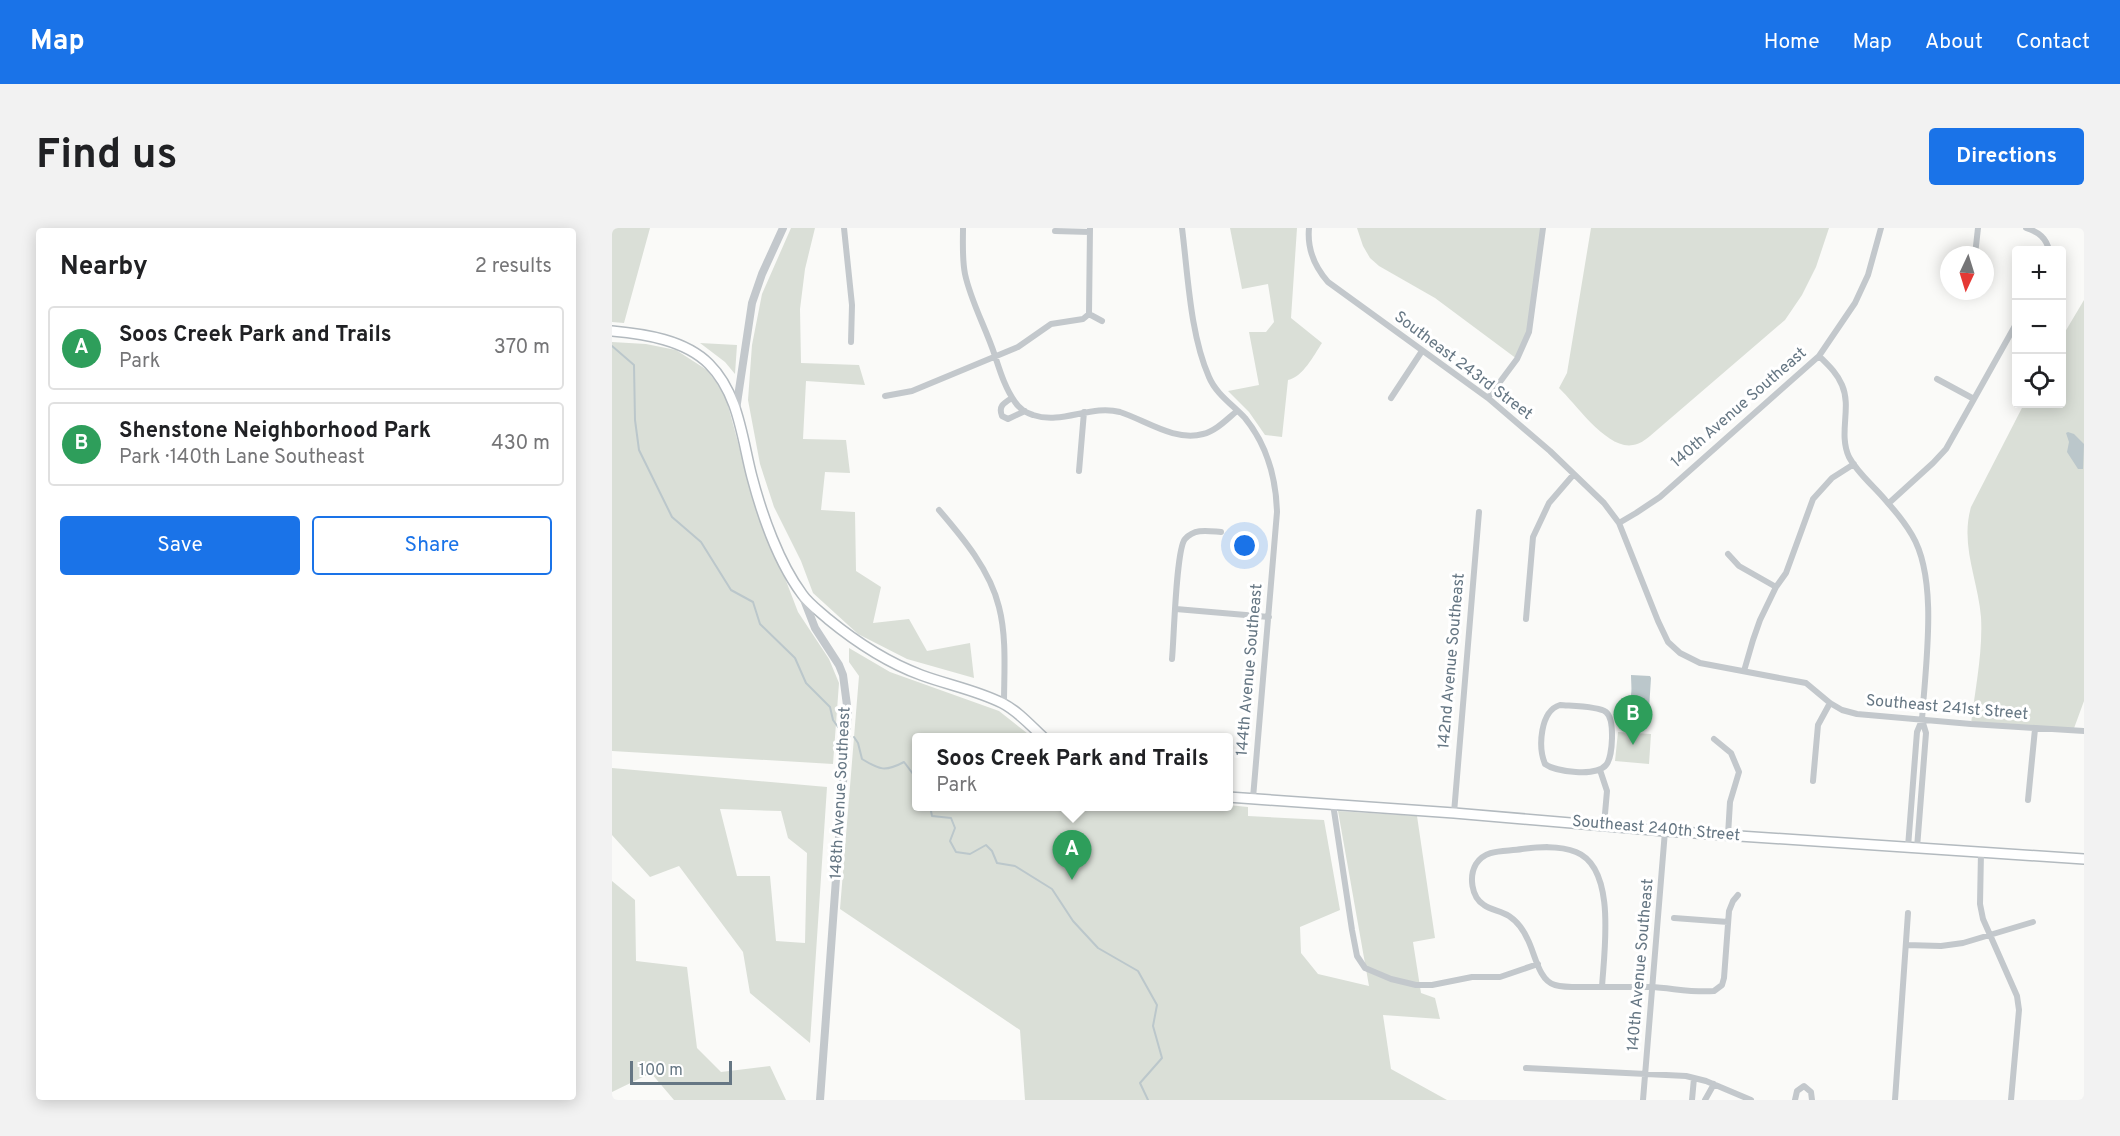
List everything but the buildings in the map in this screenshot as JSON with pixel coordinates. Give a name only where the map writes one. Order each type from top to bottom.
[{"type":"main road","points":[[612,331],[664,340],[693,352],[709,363],[715,371],[736,410]]},
{"type":"main road","name":"148th Avenue Southeast","points":[[736,410],[752,477],[763,508],[783,561],[803,596]]},
{"type":"main road","points":[[803,596],[843,631],[883,658],[919,675],[968,689],[1004,704],[1038,733]]},
{"type":"main road","name":"Southeast 240th Street","points":[[1233,797],[1665,831],[2084,859]]},
{"type":"street","name":"148th Avenue Southeast","points":[[736,410],[752,303],[762,274],[783,228]]},
{"type":"street","points":[[844,228],[852,305],[851,342]]},
{"type":"street","points":[[963,228],[965,274],[976,307],[1012,398],[1025,411],[1045,417],[1094,410],[1118,412],[1179,434],[1191,436],[1215,429],[1237,411]]},
{"type":"street","name":"144th Avenue Southeast","points":[[1182,228],[1197,343],[1204,364],[1210,380],[1252,428],[1264,449],[1273,472],[1276,489],[1269,616],[1253,798]]},
{"type":"street","name":"Southeast 243rd Street","points":[[1309,228],[1313,262],[1328,282],[1488,398],[1574,474],[1604,503],[1619,523]]},
{"type":"street","points":[[1488,398],[1517,359],[1529,332],[1542,228]]},
{"type":"street","name":"140th Avenue Southeast","points":[[1619,523],[1660,497],[1819,356],[1854,303],[1868,275],[1881,228]]},
{"type":"street","points":[[1976,246],[1978,228]]},
{"type":"street","points":[[2026,228],[2040,234],[2048,246]]},
{"type":"street","points":[[885,396],[912,391],[1018,347],[1052,324],[1083,319],[1089,314],[1090,230],[1055,231]]},
{"type":"street","points":[[1089,314],[1102,321]]},
{"type":"street","points":[[1889,503],[1946,449],[2012,331]]},
{"type":"street","points":[[1391,398],[1422,351]]},
{"type":"street","points":[[1819,356],[1833,370],[1842,384],[1846,407],[1845,443],[1854,464],[1889,503],[1913,536],[1925,570],[1928,609],[1922,720],[1926,733],[1913,847]]},
{"type":"street","points":[[1937,379],[1974,399]]},
{"type":"street","points":[[1012,398],[1002,405],[1000,411],[1002,416],[1008,419],[1025,411]]},
{"type":"street","points":[[1079,471],[1084,412]]},
{"type":"street","points":[[1744,671],[1752,640],[1776,586],[1786,573],[1814,499],[1832,478],[1854,464]]},
{"type":"street","points":[[1526,619],[1533,537],[1549,503],[1574,474]]},
{"type":"street","points":[[939,510],[966,541],[992,586],[1000,608],[1004,648],[1004,704]]},
{"type":"street","name":"142nd Avenue Southeast","points":[[1454,813],[1479,512]]},
{"type":"street","name":"Southeast 241st Street","points":[[1619,523],[1668,642],[1691,660],[1806,683],[1830,703],[1857,714],[2084,731]]},
{"type":"street","points":[[1172,659],[1178,562],[1183,543],[1187,537],[1196,532],[1221,532]]},
{"type":"street","points":[[1728,554],[1739,566],[1776,586]]},
{"type":"street","name":"148th Avenue Southeast","points":[[803,596],[815,628],[843,675],[848,713],[820,1100]]},
{"type":"street","points":[[1176,609],[1269,616]]},
{"type":"street","points":[[1814,781],[1818,725],[1830,703]]},
{"type":"street","points":[[1560,705],[1600,709],[1609,716],[1612,726],[1609,759],[1600,770],[1591,772],[1555,769],[1545,764],[1541,753],[1544,720],[1550,711],[1560,705]]},
{"type":"street","points":[[2028,800],[2035,729]]},
{"type":"street","points":[[1714,739],[1731,753],[1738,768],[1738,777],[1730,802],[1728,835]]},
{"type":"street","points":[[1600,770],[1607,791],[1604,825]]},
{"type":"street","points":[[1333,804],[1357,956],[1365,968],[1376,974],[1416,985],[1432,985],[1472,977],[1500,977],[1538,964]]},
{"type":"street","name":"140th Avenue Southeast","points":[[1643,1100],[1665,831]]},
{"type":"street","points":[[1602,987],[1606,918],[1604,901],[1597,874],[1584,857],[1577,852],[1536,847],[1494,851],[1476,863],[1472,879],[1474,892],[1479,901],[1484,906],[1517,922],[1524,931],[1544,976],[1549,983],[1556,986],[1602,987],[1653,987],[1709,992],[1719,989],[1724,978],[1729,910],[1738,896]]},
{"type":"street","points":[[1981,852],[1980,904],[1988,935],[2014,990],[2019,1010],[2011,1100]]},
{"type":"street","points":[[1895,1100],[1908,913]]},
{"type":"street","points":[[1674,918],[1728,922]]},
{"type":"street","points":[[1906,945],[1941,946],[2033,922]]},
{"type":"street","points":[[1526,1068],[1646,1073],[1694,1078],[1751,1100]]},
{"type":"street","points":[[1692,1100],[1694,1078]]},
{"type":"street","points":[[1705,1100],[1714,1084]]},
{"type":"street","points":[[1795,1100],[1797,1091],[1804,1086],[1811,1092],[1812,1100]]},
{"type":"shaded area","points":[[612,228],[650,228],[624,323],[612,322]]},
{"type":"shaded area","points":[[791,228],[815,228],[805,269],[800,309],[801,363],[859,365],[865,385],[806,381],[803,439],[846,440],[850,473],[825,472],[821,510],[855,512],[856,571],[881,587],[873,623],[909,619],[927,651],[970,643],[974,678],[907,659],[858,634],[813,593],[801,561],[774,507],[760,464],[748,400],[752,345],[762,294]]},
{"type":"shaded area","points":[[1230,228],[1297,228],[1291,318],[1322,343],[1299,375],[1288,380],[1282,437],[1265,435],[1249,412],[1228,391],[1259,385],[1249,332],[1266,332],[1274,322],[1268,284],[1242,289]]},
{"type":"shaded area","points":[[1357,228],[1543,228],[1533,314],[1517,359],[1435,298],[1379,266],[1370,258],[1363,246]]},
{"type":"shaded area","points":[[1591,228],[1829,228],[1816,267],[1802,295],[1785,320],[1650,436],[1640,443],[1623,445],[1603,433],[1559,388],[1567,373]]},
{"type":"shaded area","points":[[2084,300],[2084,701],[2073,731],[1971,724],[1980,657],[1981,617],[1969,549],[1968,521],[1971,507],[2022,408],[2066,408],[2066,330]]},
{"type":"shaded area","points":[[612,342],[646,344],[676,350],[707,370],[726,398],[750,487],[798,612],[829,659],[839,683],[833,764],[612,751]]},
{"type":"shaded area","points":[[700,343],[737,345],[735,374],[725,362]]},
{"type":"shaded area","points":[[2066,433],[2074,434],[2084,444],[2083,469],[2078,469],[2067,452],[2069,442]]},
{"type":"shaded area","points":[[849,648],[890,672],[999,711],[1027,733],[912,733],[912,811],[1233,811],[1233,806],[1248,807],[1248,816],[1324,820],[1340,910],[1300,927],[1301,953],[1318,974],[1369,986],[1338,811],[1417,816],[1435,938],[1413,942],[1421,993],[1435,998],[1440,1019],[1383,1015],[1391,1069],[1447,1100],[1025,1100],[1020,1030],[840,909],[859,676],[849,662]]},
{"type":"shaded area","points":[[1631,675],[1650,676],[1651,678],[1648,725],[1635,722],[1629,716]]},
{"type":"shaded area","points":[[1618,732],[1651,734],[1649,764],[1615,761]]},
{"type":"shaded area","points":[[612,768],[827,787],[810,1043],[750,993],[743,952],[679,866],[650,877],[612,835]],"holes":[[[720,809],[781,811],[788,838],[807,853],[805,943],[776,941],[770,876],[737,876]]]},
{"type":"shaded area","points":[[612,881],[635,900],[636,961],[687,967],[697,1048],[721,1072],[770,1066],[786,1100],[674,1100],[651,1073],[612,1092]]},
{"type":"waterway","points":[[612,346],[634,365],[635,420],[639,450],[672,517],[701,542],[731,590],[753,602],[760,624],[795,658],[806,683],[830,707],[833,720],[838,727]]},
{"type":"waterway","points":[[854,737],[862,759],[873,766],[887,768],[904,762],[912,773]]},
{"type":"waterway","points":[[931,811],[932,816],[951,818],[955,828],[950,841],[956,852],[970,854],[986,845],[992,851],[997,863],[1015,866],[1052,889],[1073,921],[1098,948],[1138,971],[1157,1005],[1153,1026],[1162,1058],[1140,1083],[1148,1100]]},
{"type":"place","name":"Shenstone Neighborhood Park","points":[[1633,745]]},
{"type":"place","name":"Soos Creek Park and Trails","points":[[1072,880]]}]
